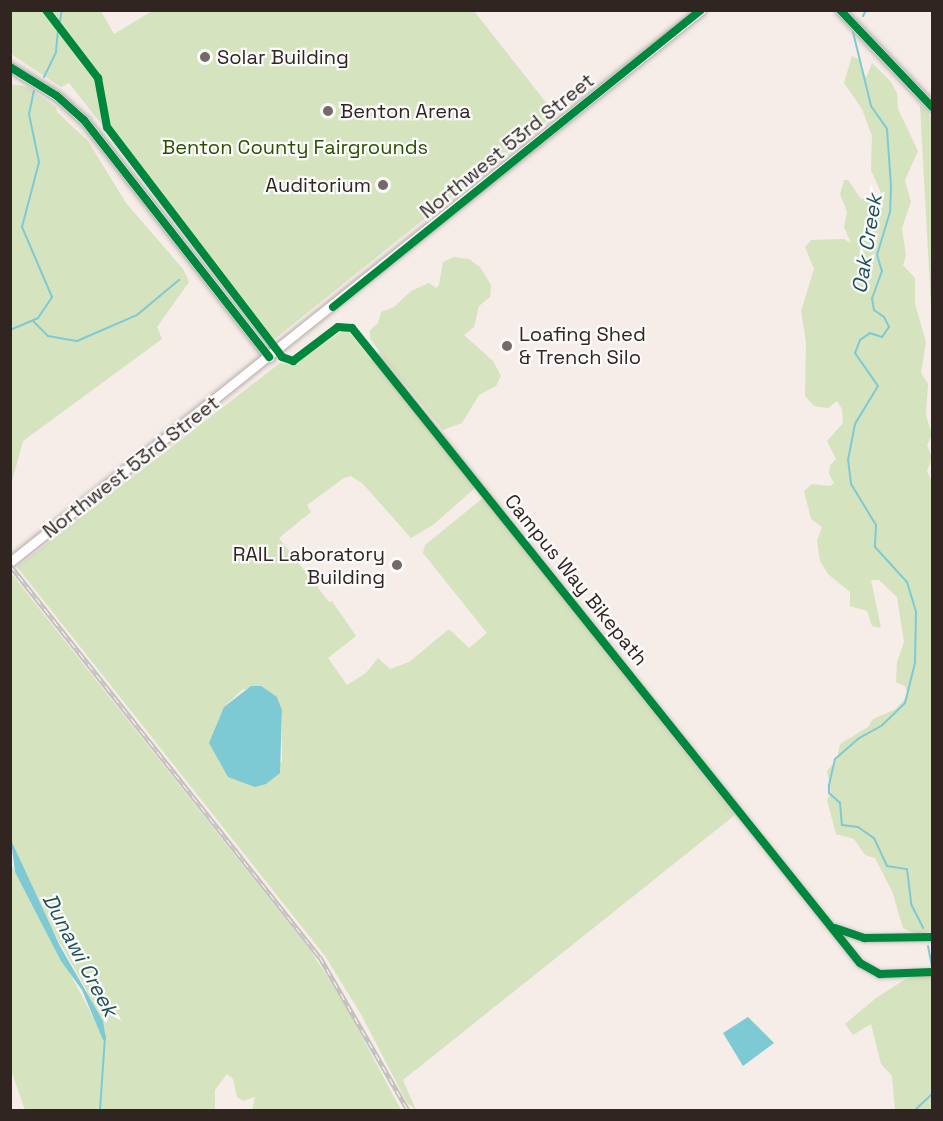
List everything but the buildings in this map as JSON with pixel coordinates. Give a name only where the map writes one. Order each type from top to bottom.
[{"type":"main road","name":"Northwest 53rd Street","points":[[10,562],[701,10]]},
{"type":"main road","points":[[840,10],[933,107]]},
{"type":"main road","points":[[10,67],[57,96],[84,120],[269,357]]},
{"type":"street","name":"Campus Way Bikepath","points":[[376,357],[830,925],[872,972],[933,972]]},
{"type":"street","name":"Campus Way Bikepath","points":[[830,925],[850,936],[864,938],[933,937]]},
{"type":"green space","name":"Benton County Fairgrounds","points":[[10,11],[44,11],[80,56],[49,11],[101,11],[114,34],[152,11],[474,11],[555,114],[272,341],[69,83],[61,87],[11,54]]},
{"type":"green space","points":[[852,56],[860,60],[863,77],[867,76],[872,63],[891,82],[897,93],[898,109],[918,151],[905,180],[911,202],[902,228],[906,256],[903,265],[915,278],[915,304],[926,342],[921,373],[928,384],[926,415],[932,435],[927,445],[932,458],[927,471],[932,482],[932,931],[916,934],[903,928],[892,891],[875,858],[865,855],[854,839],[836,834],[827,800],[831,792],[827,771],[837,759],[840,744],[868,727],[873,719],[896,709],[908,695],[905,686],[896,682],[897,662],[904,642],[897,597],[879,580],[871,580],[881,628],[872,626],[867,611],[850,606],[850,592],[828,574],[820,561],[817,541],[822,527],[811,519],[804,491],[812,484],[830,486],[834,483],[829,474],[830,465],[836,459],[827,441],[843,423],[842,409],[837,401],[828,408],[814,406],[805,396],[806,342],[801,311],[814,269],[805,247],[811,240],[844,239],[851,243],[844,227],[847,212],[840,194],[844,180],[848,180],[861,199],[879,197],[881,193],[871,170],[872,136],[862,109],[844,83]]},
{"type":"green space","points":[[11,84],[28,87],[56,107],[57,112],[88,141],[126,203],[183,269],[189,282],[157,327],[162,339],[23,441],[11,485]]},
{"type":"green space","points":[[920,105],[932,118],[932,324]]},
{"type":"green space","points":[[454,257],[469,259],[480,267],[491,285],[490,297],[479,306],[474,327],[464,335],[493,361],[501,376],[496,386],[479,395],[462,423],[443,430],[385,360],[370,338],[370,330],[378,323],[381,312],[394,307],[411,291],[429,283],[436,288],[439,285],[443,262]]},
{"type":"green space","points":[[346,328],[475,488],[433,525],[411,538],[363,484],[351,476],[344,478],[307,505],[311,512],[279,538],[329,602],[332,601],[356,636],[328,658],[347,685],[366,673],[378,658],[390,669],[409,662],[449,629],[469,648],[487,633],[423,553],[425,545],[483,498],[735,815],[403,1080],[416,1110],[407,1103],[362,1016],[325,956],[17,567],[280,363],[293,365]],"holes":[[[243,689],[277,697],[282,710],[282,763],[224,707]]]},
{"type":"green space","points":[[11,573],[311,951],[343,1001],[401,1110],[252,1110],[255,1097],[243,1101],[237,1097],[233,1079],[227,1074],[215,1090],[215,1110],[25,1110],[11,1070],[10,862],[105,1039],[85,987],[45,917],[11,840]]},
{"type":"green space","points":[[926,973],[932,976],[932,1110],[895,1110],[892,1076],[881,1064],[871,1024],[853,1035],[845,1024],[876,998],[904,980]]},
{"type":"water","points":[[251,686],[261,686],[277,697],[282,710],[280,773],[266,784],[255,787],[228,777],[209,743],[224,707]]},
{"type":"water","points":[[11,840],[60,946],[103,1021],[106,1039],[103,1040],[82,990],[61,961],[15,872]]},
{"type":"water","points":[[748,1017],[774,1043],[743,1066],[723,1033]]},
{"type":"waterway","name":"Dunawi Creek","points":[[60,21],[62,10]]},
{"type":"waterway","name":"Oak Creek","points":[[863,16],[866,10]]},
{"type":"waterway","name":"Dunawi Creek","points":[[44,77],[56,52],[58,29]]},
{"type":"waterway","name":"Oak Creek","points":[[853,32],[871,106],[887,129],[891,186],[890,212],[877,255],[882,271],[872,298],[874,310],[884,317],[889,327],[882,337],[870,333],[860,340],[855,353],[878,386],[855,424],[848,459],[851,484],[876,525],[875,547],[907,582],[916,611],[915,663],[905,703],[881,726],[858,739],[835,759],[829,793],[840,803],[842,825],[858,827],[874,838],[887,866],[907,869],[911,904],[923,928]]},
{"type":"waterway","name":"Dunawi Creek","points":[[10,330],[38,318],[52,297],[22,227],[39,162],[29,114],[34,91]]},
{"type":"waterway","points":[[33,321],[48,336],[77,341],[137,315],[179,280]]},
{"type":"waterway","name":"Oak Creek","points":[[928,946],[932,967]]},
{"type":"waterway","name":"Dunawi Creek","points":[[100,1110],[105,1036]]},
{"type":"waterway","name":"Oak Creek","points":[[915,1110],[932,1094]]},
{"type":"railway","points":[[10,565],[320,957],[408,1110]]},
{"type":"cycle path","points":[[46,10],[98,78],[107,127],[282,357],[293,361],[338,327],[352,328],[860,963],[880,974],[932,972]]},
{"type":"cycle path","points":[[333,307],[701,10]]},
{"type":"cycle path","points":[[840,10],[932,107]]},
{"type":"cycle path","points":[[10,67],[57,96],[84,120],[269,357]]},
{"type":"cycle path","points":[[835,928],[864,938],[932,937]]},
{"type":"place","name":"Solar Building","points":[[205,57]]},
{"type":"place","name":"Benton Arena","points":[[328,111]]},
{"type":"place","name":"Auditorium","points":[[383,185]]},
{"type":"place","name":"Loafing Shed & Trench Silo","points":[[507,346]]},
{"type":"place","name":"RAIL Laboratory Building","points":[[397,565]]}]
